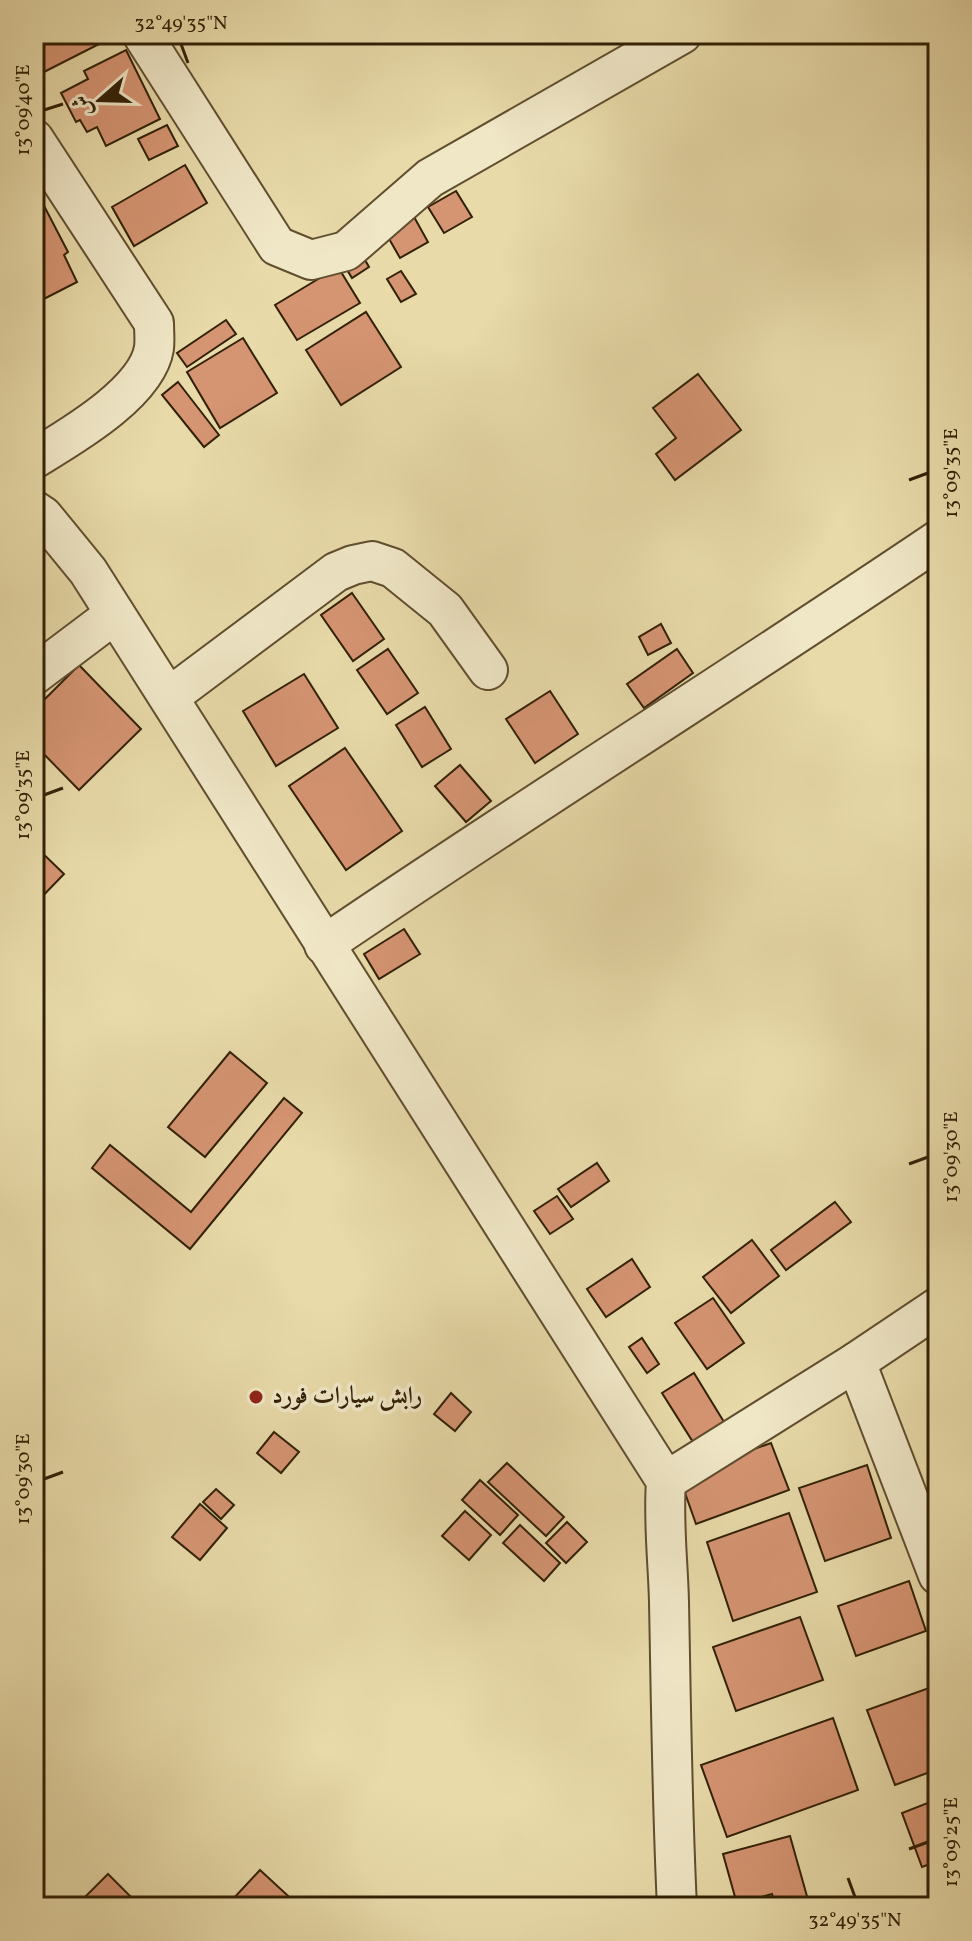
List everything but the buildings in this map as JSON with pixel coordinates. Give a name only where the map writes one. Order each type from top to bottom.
[{"type":"street","points":[[142,34],[277,246],[311,260],[346,251],[430,178],[682,34]]},
{"type":"street","points":[[34,139],[154,323],[154,350],[144,372],[110,409],[34,459]]},
{"type":"street","points":[[34,510],[43,516],[88,571],[666,1481],[664,1518],[669,1598],[670,1765],[677,1907]]},
{"type":"street","points":[[324,945],[488,833],[753,665],[938,540]]},
{"type":"street","points":[[169,697],[336,572],[372,561],[393,568],[445,610],[488,670]]},
{"type":"street","points":[[34,675],[115,614]]},
{"type":"street","points":[[666,1481],[938,1307]]},
{"type":"street","points":[[856,1362],[938,1575]]},
{"type":"place","name":"رابش سيارات فورد","points":[[256,1397]]}]
